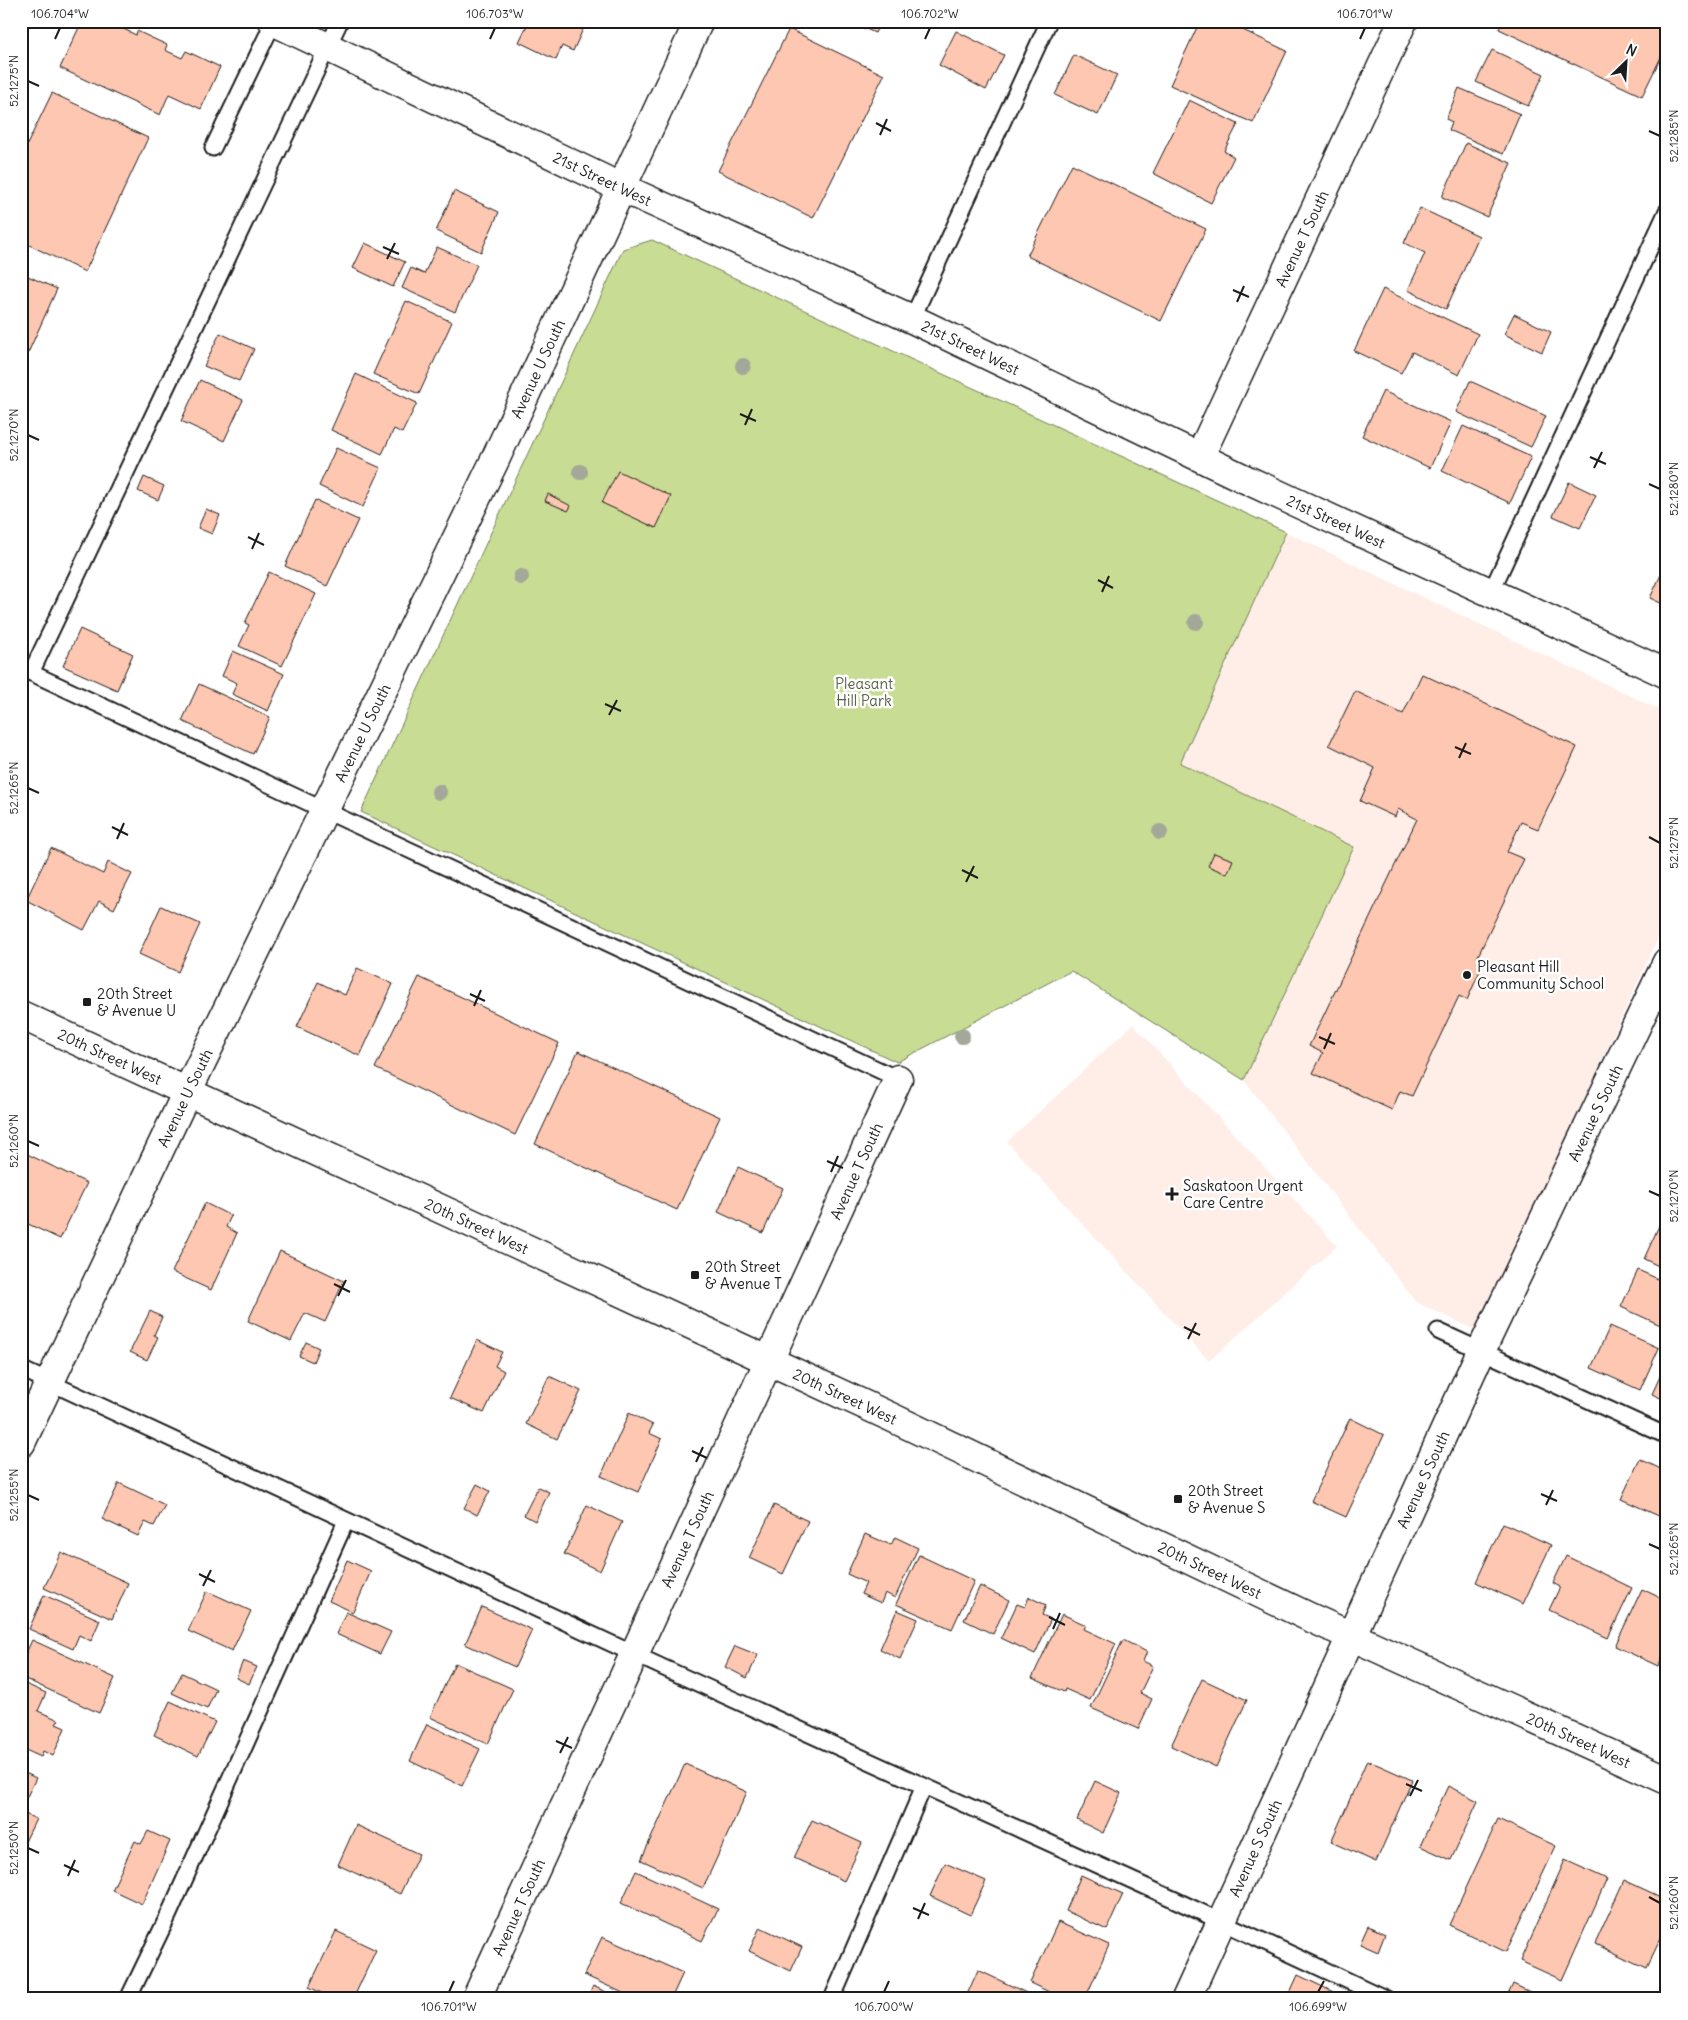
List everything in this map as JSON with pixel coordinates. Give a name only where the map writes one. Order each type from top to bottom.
[{"type":"street","name":"21st Street West","points":[[274,21],[622,188],[912,319],[1667,674]]},
{"type":"street","name":"Avenue U South","points":[[21,1444],[187,1092],[494,462],[699,21]]},
{"type":"street","name":"Avenue T South","points":[[1200,456],[1403,21]]},
{"type":"street","name":"Avenue S South","points":[[1186,1999],[1481,1351],[1667,962]]},
{"type":"street","name":"20th Street West","points":[[21,1016],[770,1362],[1352,1636],[1667,1780]]},
{"type":"street","name":"Avenue T South","points":[[476,1999],[770,1362],[898,1078]]},
{"type":"lane","points":[[213,148],[274,21]]},
{"type":"lane","points":[[340,21],[26,671],[898,1078]]},
{"type":"lane","points":[[912,319],[1049,21]]},
{"type":"lane","points":[[1491,592],[1667,211]]},
{"type":"lane","points":[[1438,1331],[1667,1436]]},
{"type":"lane","points":[[21,1369],[634,1654],[1387,1999]]},
{"type":"lane","points":[[128,1999],[173,1905],[346,1521]]},
{"type":"lane","points":[[832,1999],[924,1786]]},
{"type":"shaded area","name":"Pleasant Hill Community School","points":[[1286,532],[1667,713],[1667,919],[1477,1331],[1416,1302],[1244,1080],[1353,847],[1180,763]]},
{"type":"shaded area","name":"Saskatoon Urgent Care Centre","points":[[1133,1024],[1337,1246],[1209,1361],[1007,1142]]},
{"type":"green space","name":"Pleasant Hill Park","points":[[652,240],[1286,532],[1180,763],[1354,847],[1244,1080],[1071,971],[897,1062],[361,812],[623,249]]},
{"type":"building","points":[[82,21],[107,21],[136,35],[137,31],[167,45],[165,50],[182,58],[186,51],[220,67],[201,109],[169,94],[160,115],[60,68]]},
{"type":"building","points":[[529,21],[571,21],[584,27],[573,51],[562,46],[556,60],[519,42]]},
{"type":"building","points":[[848,21],[881,21],[875,33]]},
{"type":"building","points":[[1200,21],[1224,21],[1287,51],[1253,123],[1170,85]]},
{"type":"building","points":[[1503,21],[1667,21],[1667,45],[1642,96],[1499,29]]},
{"type":"building","points":[[789,29],[884,75],[813,218],[718,171]]},
{"type":"building","points":[[956,31],[1004,55],[986,90],[939,65]]},
{"type":"building","points":[[1492,50],[1544,74],[1528,106],[1476,82]]},
{"type":"building","points":[[1074,55],[1117,75],[1098,115],[1055,95]]},
{"type":"building","points":[[1459,88],[1520,114],[1503,154],[1449,130],[1452,122],[1446,119]]},
{"type":"building","points":[[52,93],[148,138],[85,272],[21,241],[21,157]]},
{"type":"building","points":[[1189,100],[1238,124],[1224,151],[1234,157],[1211,203],[1153,173]]},
{"type":"building","points":[[1466,143],[1511,163],[1487,217],[1442,197]]},
{"type":"building","points":[[1072,164],[1206,229],[1161,321],[1027,256]]},
{"type":"building","points":[[454,191],[499,212],[481,252],[436,231]]},
{"type":"building","points":[[1420,208],[1479,236],[1446,309],[1408,290],[1425,253],[1404,243]]},
{"type":"building","points":[[365,243],[405,262],[393,287],[353,268]]},
{"type":"building","points":[[437,247],[477,265],[455,312],[402,288],[411,268],[424,274]]},
{"type":"building","points":[[21,273],[57,289],[28,353],[21,350]]},
{"type":"building","points":[[1383,289],[1478,334],[1459,375],[1412,352],[1401,373],[1354,351]]},
{"type":"building","points":[[406,301],[452,322],[419,394],[373,374]]},
{"type":"building","points":[[1514,314],[1551,332],[1542,352],[1504,334]]},
{"type":"building","points":[[220,333],[254,349],[239,381],[204,366]]},
{"type":"building","points":[[356,374],[417,403],[402,433],[394,429],[382,454],[331,430]]},
{"type":"building","points":[[200,380],[243,400],[224,441],[181,421]]},
{"type":"building","points":[[1470,381],[1546,416],[1531,447],[1456,412]]},
{"type":"building","points":[[1383,391],[1451,422],[1430,468],[1362,436]]},
{"type":"building","points":[[1463,426],[1531,457],[1510,503],[1442,471]]},
{"type":"building","points":[[336,448],[381,468],[363,507],[319,486]]},
{"type":"building","points":[[618,471],[671,496],[656,528],[602,503]]},
{"type":"building","points":[[144,477],[164,486],[158,500],[138,491]]},
{"type":"building","points":[[1569,482],[1596,495],[1580,528],[1553,516]]},
{"type":"building","points":[[548,494],[571,506],[568,511],[545,501]]},
{"type":"building","points":[[315,500],[358,520],[327,586],[285,566]]},
{"type":"building","points":[[206,509],[220,515],[212,534],[198,528]]},
{"type":"building","points":[[1667,562],[1667,606],[1650,598]]},
{"type":"building","points":[[269,572],[316,594],[282,666],[239,646],[249,625],[245,623]]},
{"type":"building","points":[[80,629],[133,654],[117,690],[63,666]]},
{"type":"building","points":[[233,651],[284,674],[268,711],[232,694],[237,683],[222,676]]},
{"type":"building","points":[[1422,674],[1577,747],[1538,829],[1521,822],[1507,852],[1524,859],[1477,958],[1484,962],[1467,1000],[1459,996],[1412,1096],[1400,1091],[1392,1110],[1313,1073],[1323,1053],[1309,1046],[1417,819],[1398,809],[1395,817],[1360,801],[1375,768],[1329,745],[1355,691],[1403,714]]},
{"type":"building","points":[[199,684],[270,717],[253,754],[182,721]]},
{"type":"building","points":[[51,848],[103,874],[108,862],[132,874],[114,909],[99,901],[84,930],[26,900]]},
{"type":"building","points":[[1214,853],[1233,860],[1227,874],[1208,866]]},
{"type":"building","points":[[161,906],[200,924],[178,972],[139,954]]},
{"type":"building","points":[[357,968],[393,984],[360,1056],[297,1027],[318,982],[345,995]]},
{"type":"building","points":[[419,977],[559,1043],[515,1135],[375,1068]]},
{"type":"building","points":[[578,1051],[720,1117],[677,1210],[535,1144]]},
{"type":"building","points":[[21,1151],[87,1183],[60,1239],[26,1223],[21,1234]]},
{"type":"building","points":[[738,1167],[783,1188],[763,1233],[718,1212]]},
{"type":"building","points":[[205,1203],[231,1216],[226,1227],[237,1233],[211,1290],[172,1272]]},
{"type":"building","points":[[1662,1219],[1667,1221],[1667,1270],[1644,1259]]},
{"type":"building","points":[[280,1251],[344,1281],[325,1322],[305,1313],[291,1341],[248,1321]]},
{"type":"building","points":[[1638,1270],[1667,1283],[1667,1328],[1621,1307]]},
{"type":"building","points":[[150,1311],[162,1317],[154,1335],[158,1337],[147,1360],[130,1352]]},
{"type":"building","points":[[1610,1326],[1659,1348],[1640,1390],[1591,1368]]},
{"type":"building","points":[[477,1340],[502,1352],[495,1366],[504,1371],[484,1413],[450,1398]]},
{"type":"building","points":[[306,1342],[319,1348],[313,1362],[299,1356]]},
{"type":"building","points":[[1667,1361],[1667,1401],[1652,1394]]},
{"type":"building","points":[[549,1376],[581,1391],[557,1439],[526,1424]]},
{"type":"building","points":[[629,1413],[653,1425],[649,1433],[662,1439],[638,1492],[601,1476]]},
{"type":"building","points":[[1350,1418],[1384,1435],[1346,1517],[1311,1501]]},
{"type":"building","points":[[1640,1459],[1667,1472],[1667,1506],[1661,1517],[1621,1499]]},
{"type":"building","points":[[119,1483],[165,1505],[154,1526],[145,1522],[138,1536],[102,1519]]},
{"type":"building","points":[[477,1484],[490,1491],[477,1515],[464,1508]]},
{"type":"building","points":[[538,1487],[549,1492],[535,1521],[524,1515]]},
{"type":"building","points":[[587,1505],[622,1522],[600,1571],[564,1554]]},
{"type":"building","points":[[774,1505],[808,1521],[783,1574],[749,1558]]},
{"type":"building","points":[[1503,1523],[1551,1545],[1523,1604],[1476,1582]]},
{"type":"building","points":[[865,1534],[891,1545],[895,1537],[918,1548],[895,1598],[885,1593],[881,1603],[861,1594],[866,1583],[847,1574]]},
{"type":"building","points":[[61,1552],[128,1583],[112,1619],[44,1588]]},
{"type":"building","points":[[919,1555],[974,1581],[952,1629],[896,1604]]},
{"type":"building","points":[[1566,1556],[1632,1588],[1608,1638],[1549,1610],[1560,1587],[1553,1583]]},
{"type":"building","points":[[347,1560],[371,1571],[353,1612],[329,1601]]},
{"type":"building","points":[[980,1586],[1009,1600],[993,1634],[964,1620]]},
{"type":"building","points":[[1642,1589],[1667,1601],[1667,1648],[1658,1666],[1615,1646]]},
{"type":"building","points":[[207,1591],[251,1611],[232,1651],[188,1631]]},
{"type":"building","points":[[44,1595],[100,1620],[91,1641],[79,1635],[73,1649],[29,1629]]},
{"type":"building","points":[[1029,1597],[1046,1605],[1042,1615],[1051,1619],[1035,1654],[1001,1638],[1017,1604],[1025,1607]]},
{"type":"building","points":[[482,1607],[532,1630],[515,1667],[465,1644]]},
{"type":"building","points":[[897,1610],[918,1619],[900,1659],[880,1649]]},
{"type":"building","points":[[346,1612],[391,1632],[380,1654],[336,1634]]},
{"type":"building","points":[[1062,1614],[1086,1625],[1084,1629],[1116,1644],[1090,1700],[1065,1689],[1064,1692],[1032,1678]]},
{"type":"building","points":[[32,1640],[115,1678],[99,1713],[21,1677],[21,1664]]},
{"type":"building","points":[[1123,1640],[1147,1652],[1143,1661],[1153,1666],[1140,1693],[1152,1699],[1138,1729],[1091,1708]]},
{"type":"building","points":[[735,1646],[758,1655],[747,1678],[725,1667]]},
{"type":"building","points":[[243,1661],[257,1667],[249,1684],[236,1678]]},
{"type":"building","points":[[455,1663],[513,1689],[488,1744],[430,1717]]},
{"type":"building","points":[[182,1673],[216,1689],[207,1709],[172,1693]]},
{"type":"building","points":[[1202,1679],[1247,1700],[1216,1767],[1171,1746]]},
{"type":"building","points":[[21,1682],[46,1693],[38,1711],[59,1720],[56,1724],[65,1728],[53,1756],[43,1751],[41,1757],[21,1748]]},
{"type":"building","points":[[170,1701],[215,1722],[198,1756],[154,1735]]},
{"type":"building","points":[[427,1724],[480,1749],[462,1786],[410,1761]]},
{"type":"building","points":[[1367,1760],[1412,1780],[1376,1862],[1331,1842]]},
{"type":"building","points":[[685,1764],[747,1792],[703,1888],[641,1860]]},
{"type":"building","points":[[21,1771],[36,1778],[21,1809]]},
{"type":"building","points":[[1095,1781],[1121,1793],[1103,1833],[1077,1820]]},
{"type":"building","points":[[1448,1786],[1478,1801],[1451,1860],[1420,1846]]},
{"type":"building","points":[[21,1812],[36,1819],[21,1850]]},
{"type":"building","points":[[1498,1819],[1556,1846],[1506,1952],[1449,1925]]},
{"type":"building","points":[[812,1820],[862,1843],[844,1881],[794,1858]]},
{"type":"building","points":[[356,1825],[419,1854],[400,1894],[338,1865]]},
{"type":"building","points":[[148,1831],[170,1841],[142,1904],[112,1890],[135,1841],[141,1844]]},
{"type":"building","points":[[1565,1860],[1607,1879],[1562,1980],[1520,1961]]},
{"type":"building","points":[[945,1863],[986,1881],[970,1915],[930,1896]]},
{"type":"building","points":[[636,1871],[718,1909],[702,1941],[621,1903]]},
{"type":"building","points":[[1081,1875],[1123,1894],[1107,1930],[1066,1911]]},
{"type":"building","points":[[1624,1880],[1667,1900],[1667,1924],[1646,1968],[1595,1944]]},
{"type":"building","points":[[1058,1922],[1109,1945],[1085,1999],[1064,1999],[1030,1983]]},
{"type":"building","points":[[1368,1926],[1385,1934],[1378,1952],[1360,1944]]},
{"type":"building","points":[[760,1927],[802,1947],[791,1971],[749,1951]]},
{"type":"building","points":[[336,1931],[376,1950],[353,1999],[334,1999],[309,1987]]},
{"type":"building","points":[[602,1937],[683,1973],[671,1999],[636,1999],[584,1975]]},
{"type":"building","points":[[978,1970],[1039,1999],[965,1999]]},
{"type":"building","points":[[1298,1975],[1348,1999],[1287,1999]]},
{"type":"building","points":[[1513,1984],[1545,1999],[1506,1999]]},
{"type":"building","points":[[593,1986],[621,1999],[587,1999]]},
{"type":"place","name":"Pleasant Hill Community School","points":[[1467,975]]},
{"type":"place","name":"20th Street & Avenue U","points":[[87,1002]]},
{"type":"place","name":"Saskatoon Urgent Care Centre","points":[[1172,1194]]},
{"type":"place","name":"20th Street & Avenue T","points":[[695,1275]]},
{"type":"place","name":"20th Street & Avenue S","points":[[1178,1499]]}]
